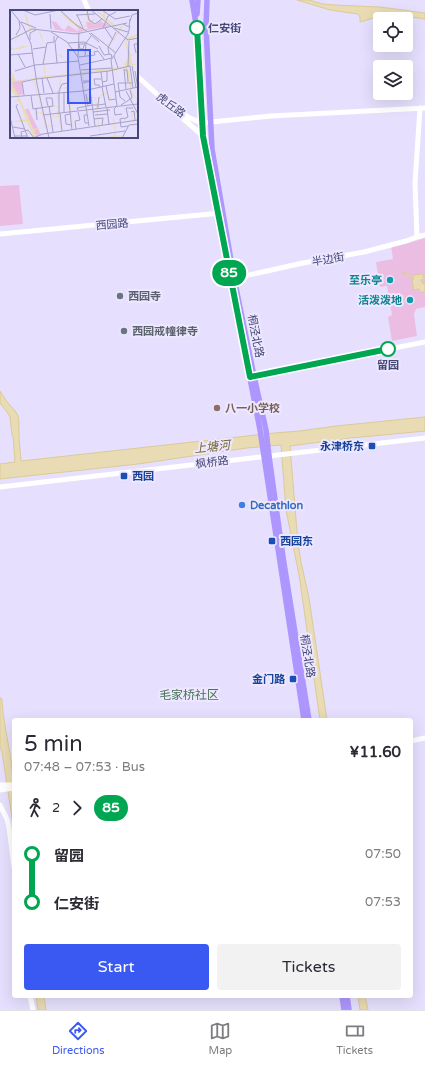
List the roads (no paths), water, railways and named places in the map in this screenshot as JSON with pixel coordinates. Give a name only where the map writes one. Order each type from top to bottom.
[{"type":"main road","points":[[84,0],[89,10]]},
{"type":"main road","name":"桐泾北路","points":[[192,0],[197,28]]},
{"type":"main road","name":"桐泾北路","points":[[198,0],[197,28],[203,136],[221,213]]},
{"type":"main road","name":"桐泾北路","points":[[204,0],[212,149],[232,279],[252,376],[269,447],[267,456],[278,557],[304,718]]},
{"type":"main road","name":"桐泾北路","points":[[206,26],[207,0]]},
{"type":"main road","name":"虎丘路","points":[[138,77],[170,106],[188,118],[202,123],[211,122]]},
{"type":"main road","points":[[170,106],[193,129],[203,136]]},
{"type":"main road","points":[[211,122],[271,116],[423,108],[415,183],[417,237]]},
{"type":"main road","name":"西园路","points":[[0,234],[221,213]]},
{"type":"main road","name":"半边街","points":[[232,279],[304,263],[364,252],[425,235]]},
{"type":"main road","points":[[252,376],[425,342]]},
{"type":"main road","name":"桐泾北路","points":[[252,376],[262,447],[267,456],[308,718]]},
{"type":"main road","name":"枫桥路","points":[[0,487],[425,438]]},
{"type":"main road","points":[[413,742],[425,740]]},
{"type":"main road","points":[[2,787],[12,785]]},
{"type":"main road","points":[[2,787],[12,788]]},
{"type":"main road","points":[[0,805],[7,820],[12,851]]},
{"type":"main road","points":[[30,998],[32,1010]]},
{"type":"main road","points":[[342,998],[344,1010]]},
{"type":"main road","points":[[347,998],[349,1010]]},
{"type":"water","points":[[297,0],[309,0],[334,5],[380,7],[425,13],[425,19],[413,17],[413,12],[373,12],[373,18],[360,22],[360,17],[358,14],[330,10]]},
{"type":"water","points":[[402,273],[407,273],[413,277],[414,275],[422,274],[424,278],[425,276],[425,280],[421,280],[423,284],[425,283],[425,292],[420,292],[419,289],[413,290],[414,287],[412,286],[412,281],[414,278]]},
{"type":"water","name":"上塘河","points":[[0,391],[18,416],[21,461],[425,417],[425,431],[351,438],[290,446],[298,543],[309,598],[327,718],[320,718],[299,575],[286,510],[281,445],[247,448],[138,464],[0,479],[0,464],[15,462],[10,417],[0,403]]},
{"type":"water","points":[[0,697],[2,699],[4,722],[12,769],[12,818],[2,752],[0,747]]},
{"type":"water","points":[[36,998],[44,998],[46,1010],[38,1010]]},
{"type":"water","points":[[358,998],[365,998],[368,1010],[360,1010]]},
{"type":"place","name":"仁安街","points":[[197,28]]},
{"type":"place","name":"至乐亭","points":[[390,280]]},
{"type":"place","name":"西园寺","points":[[120,296]]},
{"type":"place","name":"活泼泼地","points":[[410,300]]},
{"type":"place","name":"西园戒幢律寺","points":[[124,331]]},
{"type":"place","name":"留园","points":[[388,349]]},
{"type":"place","name":"八一小学校","points":[[217,408]]},
{"type":"place","name":"永津桥东","points":[[372,446]]},
{"type":"place","name":"西园","points":[[124,476]]},
{"type":"place","name":"Decathlon","points":[[242,505]]},
{"type":"place","name":"西园东","points":[[272,541]]},
{"type":"place","name":"金门路","points":[[293,679]]},
{"type":"district","name":"毛家桥社区","points":[[189,695]]}]
